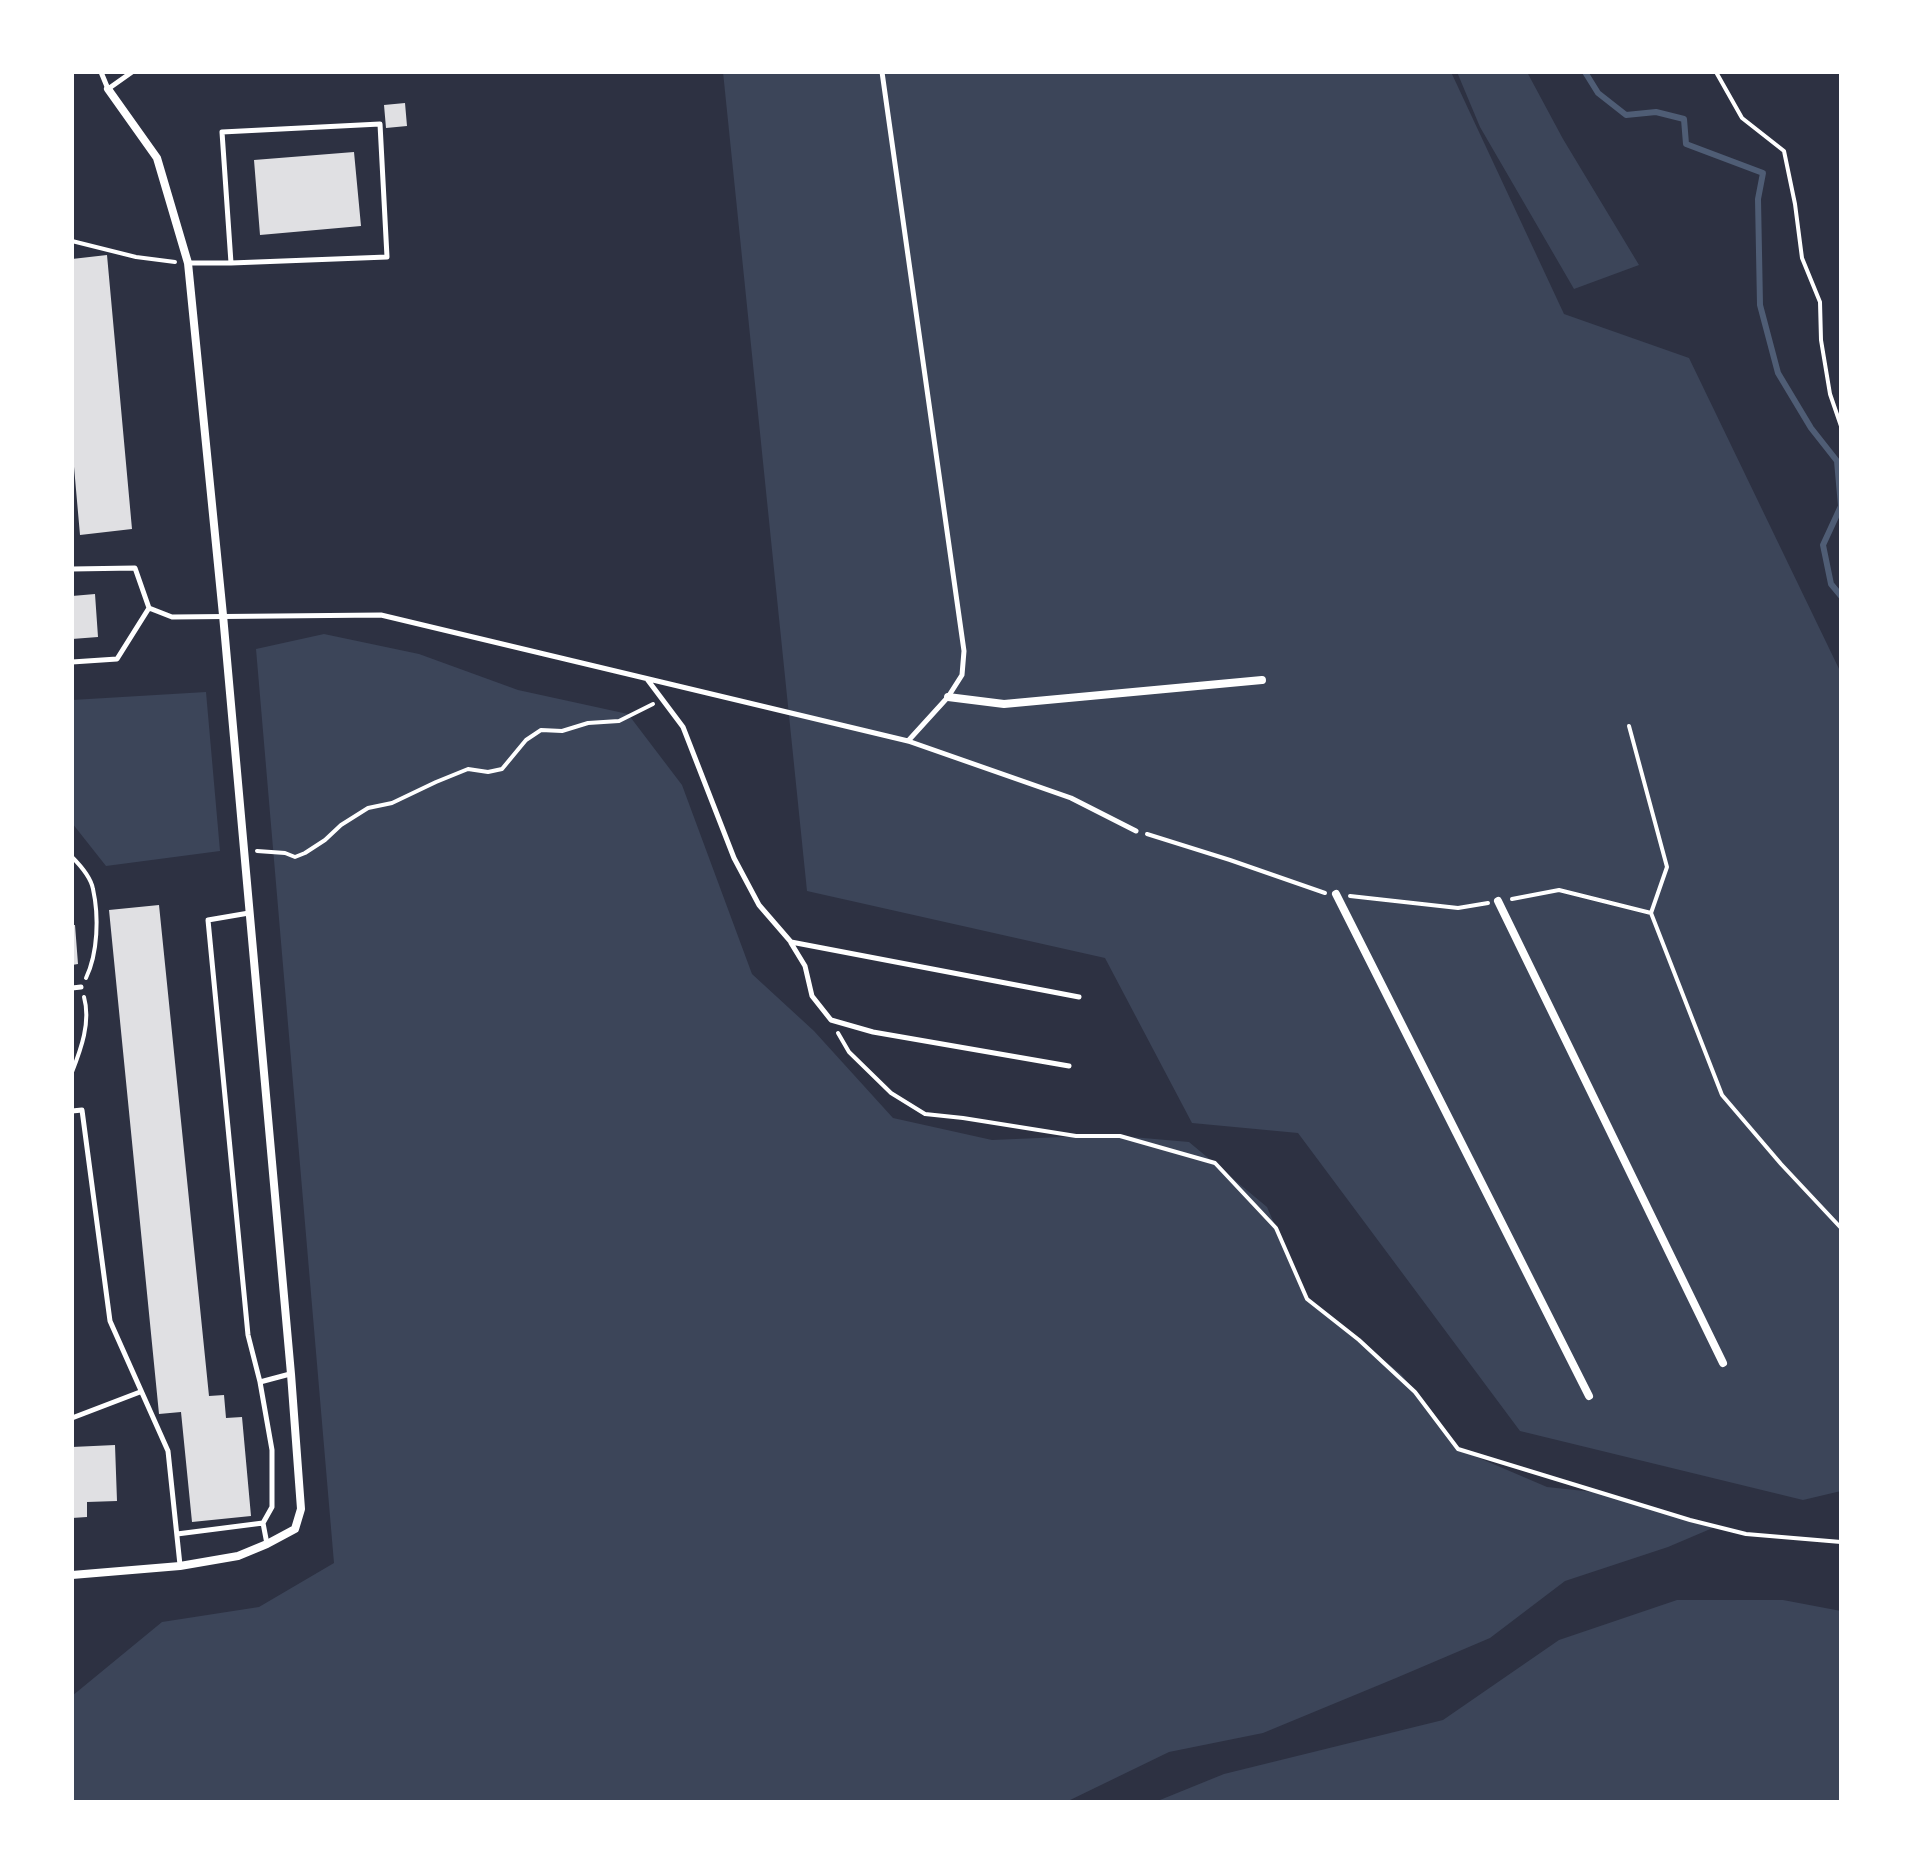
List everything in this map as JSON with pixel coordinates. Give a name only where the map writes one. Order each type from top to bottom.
[{"type":"street","points":[[72,1575],[180,1566],[238,1556],[295,1529],[301,1509],[223,615],[188,263],[157,158],[108,89]]},
{"type":"street","points":[[948,697],[1004,704],[1262,680]]},
{"type":"street","points":[[1336,894],[1589,1396]]},
{"type":"street","points":[[1498,901],[1723,1363]]},
{"type":"lane","points":[[101,72],[108,89],[132,72]]},
{"type":"lane","points":[[882,72],[964,651],[962,675],[948,697],[908,741]]},
{"type":"lane","points":[[188,263],[231,263],[387,257],[380,124],[222,132],[231,263]]},
{"type":"lane","points":[[72,569],[135,568],[149,608],[172,617],[381,615],[908,741],[1071,798],[1136,831]]},
{"type":"lane","points":[[72,662],[117,659],[149,608]]},
{"type":"lane","points":[[647,678],[683,727],[734,858],[759,905],[791,942],[805,966],[812,996],[831,1020],[873,1032],[1069,1066]]},
{"type":"lane","points":[[249,913],[208,920],[248,1335],[272,1450],[272,1507],[263,1523],[267,1544]]},
{"type":"lane","points":[[791,942],[1079,997]]},
{"type":"lane","points":[[72,988],[81,987]]},
{"type":"lane","points":[[72,1111],[82,1110],[110,1321],[168,1451],[180,1566]]},
{"type":"lane","points":[[260,1382],[291,1374]]},
{"type":"lane","points":[[72,1418],[140,1392]]},
{"type":"lane","points":[[177,1534],[263,1523]]},
{"type":"path","points":[[1716,72],[1742,118],[1784,151],[1802,258],[1820,302],[1823,353],[1830,394],[1841,426]]},
{"type":"path","points":[[72,241],[136,257],[188,263]]},
{"type":"path","points":[[244,851],[285,853],[295,857],[325,840],[341,825],[368,808],[392,803],[468,769],[488,772],[502,769],[526,740],[541,730],[562,731],[588,723],[619,721],[650,707],[661,698]]},
{"type":"path","points":[[1629,726],[1667,867],[1651,913],[1722,1095],[1841,1228]]},
{"type":"path","points":[[1136,831],[1320,892],[1458,908],[1559,890],[1651,913]]},
{"type":"path","points":[[72,857],[93,886],[96,923],[92,965],[81,987],[88,1010],[72,1072]]},
{"type":"path","points":[[831,1020],[849,1052],[891,1093],[925,1114],[1076,1136],[1120,1136],[1215,1163],[1276,1228],[1307,1299],[1359,1340],[1415,1392],[1458,1449],[1690,1520],[1746,1534],[1841,1542]]},
{"type":"shaded area","points":[[723,72],[1451,72],[1564,314],[1689,358],[1841,673],[1841,1491],[1803,1500],[1520,1431],[1298,1133],[1192,1123],[1105,958],[807,891]]},
{"type":"shaded area","points":[[1457,72],[1527,72],[1563,139],[1639,265],[1574,289],[1480,127]]},
{"type":"shaded area","points":[[324,634],[419,654],[518,690],[628,714],[682,785],[752,974],[814,1031],[893,1118],[992,1140],[1109,1135],[1189,1142],[1267,1207],[1307,1299],[1401,1374],[1458,1449],[1547,1487],[1603,1493],[1715,1527],[1668,1547],[1565,1581],[1490,1638],[1396,1678],[1263,1733],[1169,1752],[1066,1802],[72,1802],[72,1696],[162,1622],[259,1607],[334,1563],[256,649]]},
{"type":"shaded area","points":[[206,692],[220,851],[106,866],[72,823],[72,700]]},
{"type":"shaded area","points":[[1677,1600],[1783,1600],[1841,1611],[1841,1802],[1155,1802],[1224,1774],[1443,1720],[1559,1640]]},
{"type":"building","points":[[405,103],[407,126],[386,128],[384,105]]},
{"type":"building","points":[[354,152],[361,226],[260,235],[254,160]]},
{"type":"building","points":[[107,255],[132,529],[80,535],[72,444],[72,259]]},
{"type":"building","points":[[95,594],[98,637],[72,639],[72,596]]},
{"type":"building","points":[[159,905],[209,1396],[224,1395],[226,1418],[242,1417],[251,1516],[192,1522],[181,1412],[159,1414],[109,910]]},
{"type":"building","points":[[72,925],[75,925],[78,964],[72,965]]},
{"type":"building","points":[[115,1445],[117,1501],[87,1502],[87,1517],[72,1518],[72,1447]]},
{"type":"waterway","points":[[1585,72],[1598,93],[1626,115],[1656,112],[1684,119],[1686,144],[1763,173],[1758,199],[1760,305],[1778,373],[1811,428],[1837,461],[1841,506],[1823,545],[1831,584],[1841,596]]}]
